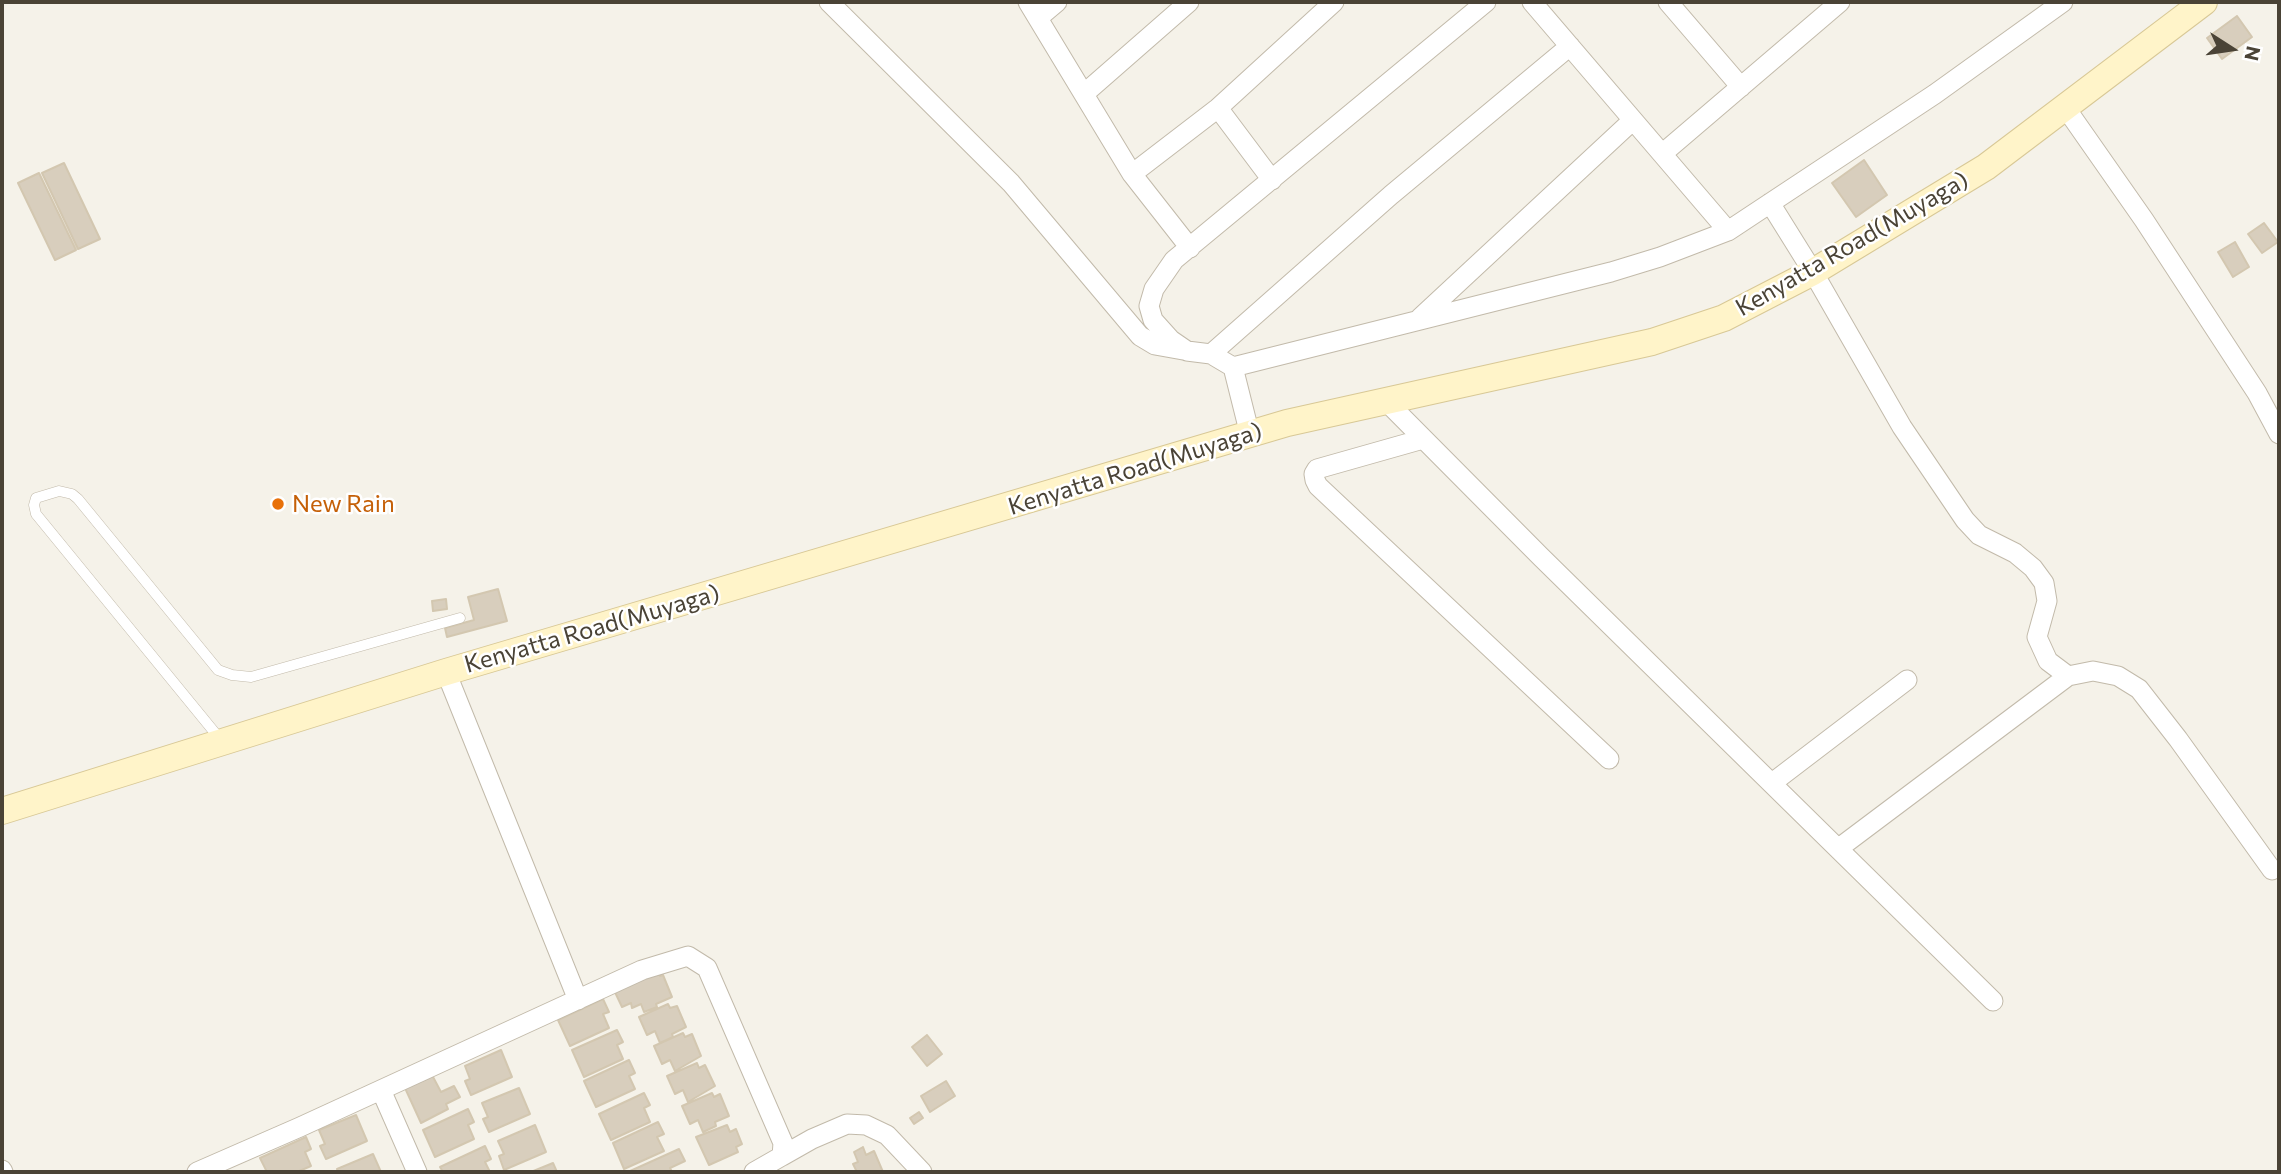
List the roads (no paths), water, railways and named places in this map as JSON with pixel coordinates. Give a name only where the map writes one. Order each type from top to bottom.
[{"type":"main road","name":"Kenyatta Road(Muyaga)","points":[[2,811],[446,672],[1287,423],[1652,342],[1724,318],[1814,272],[1986,167],[2204,2]]},
{"type":"street","points":[[829,2],[1011,183],[1139,336],[1155,345],[1211,354],[1233,367],[1611,272],[1728,231],[1935,93],[2063,2]]},
{"type":"street","points":[[1057,2],[1033,10],[1132,174],[1190,248]]},
{"type":"street","points":[[1085,93],[1189,2]]},
{"type":"street","points":[[1132,174],[1218,108],[1334,2]]},
{"type":"street","points":[[1188,351],[1171,340],[1153,320],[1149,306],[1154,289],[1174,260],[1486,2]]},
{"type":"street","points":[[1532,2],[1728,231]]},
{"type":"street","points":[[1662,154],[1840,2]]},
{"type":"street","points":[[1679,6],[1741,87]]},
{"type":"street","points":[[1211,354],[1391,195],[1570,46]]},
{"type":"street","points":[[2065,107],[2144,220],[2257,393],[2279,434]]},
{"type":"street","points":[[1218,108],[1272,180]]},
{"type":"street","points":[[1417,321],[1632,121]]},
{"type":"street","points":[[1770,203],[1814,272],[1902,427],[1965,520],[1979,535],[2000,545],[2033,568],[2044,583],[2047,601],[2037,637],[2048,660],[2068,676]]},
{"type":"street","points":[[1233,367],[1250,435]]},
{"type":"street","points":[[1386,401],[1993,1001]]},
{"type":"street","points":[[1423,439],[1317,470],[1314,474],[1315,480],[1318,486],[1609,759]]},
{"type":"street","points":[[1839,848],[2068,676],[2093,671],[2118,676],[2139,690],[2178,739],[2272,870]]},
{"type":"street","points":[[446,672],[578,1000]]},
{"type":"street","points":[[1772,783],[1907,680]]},
{"type":"street","points":[[197,1172],[228,1166],[381,1090],[642,970],[688,956],[707,968],[783,1143],[782,1156]]},
{"type":"street","points":[[381,1090],[417,1172]]},
{"type":"street","points":[[754,1172],[812,1139],[847,1124],[866,1125],[887,1135],[922,1172]]},
{"type":"lane","points":[[223,742],[36,514],[36,498],[59,491],[72,494],[78,499],[218,670],[232,675],[251,677],[460,618]]},
{"type":"place","name":"New Rain","points":[[278,504]]}]
